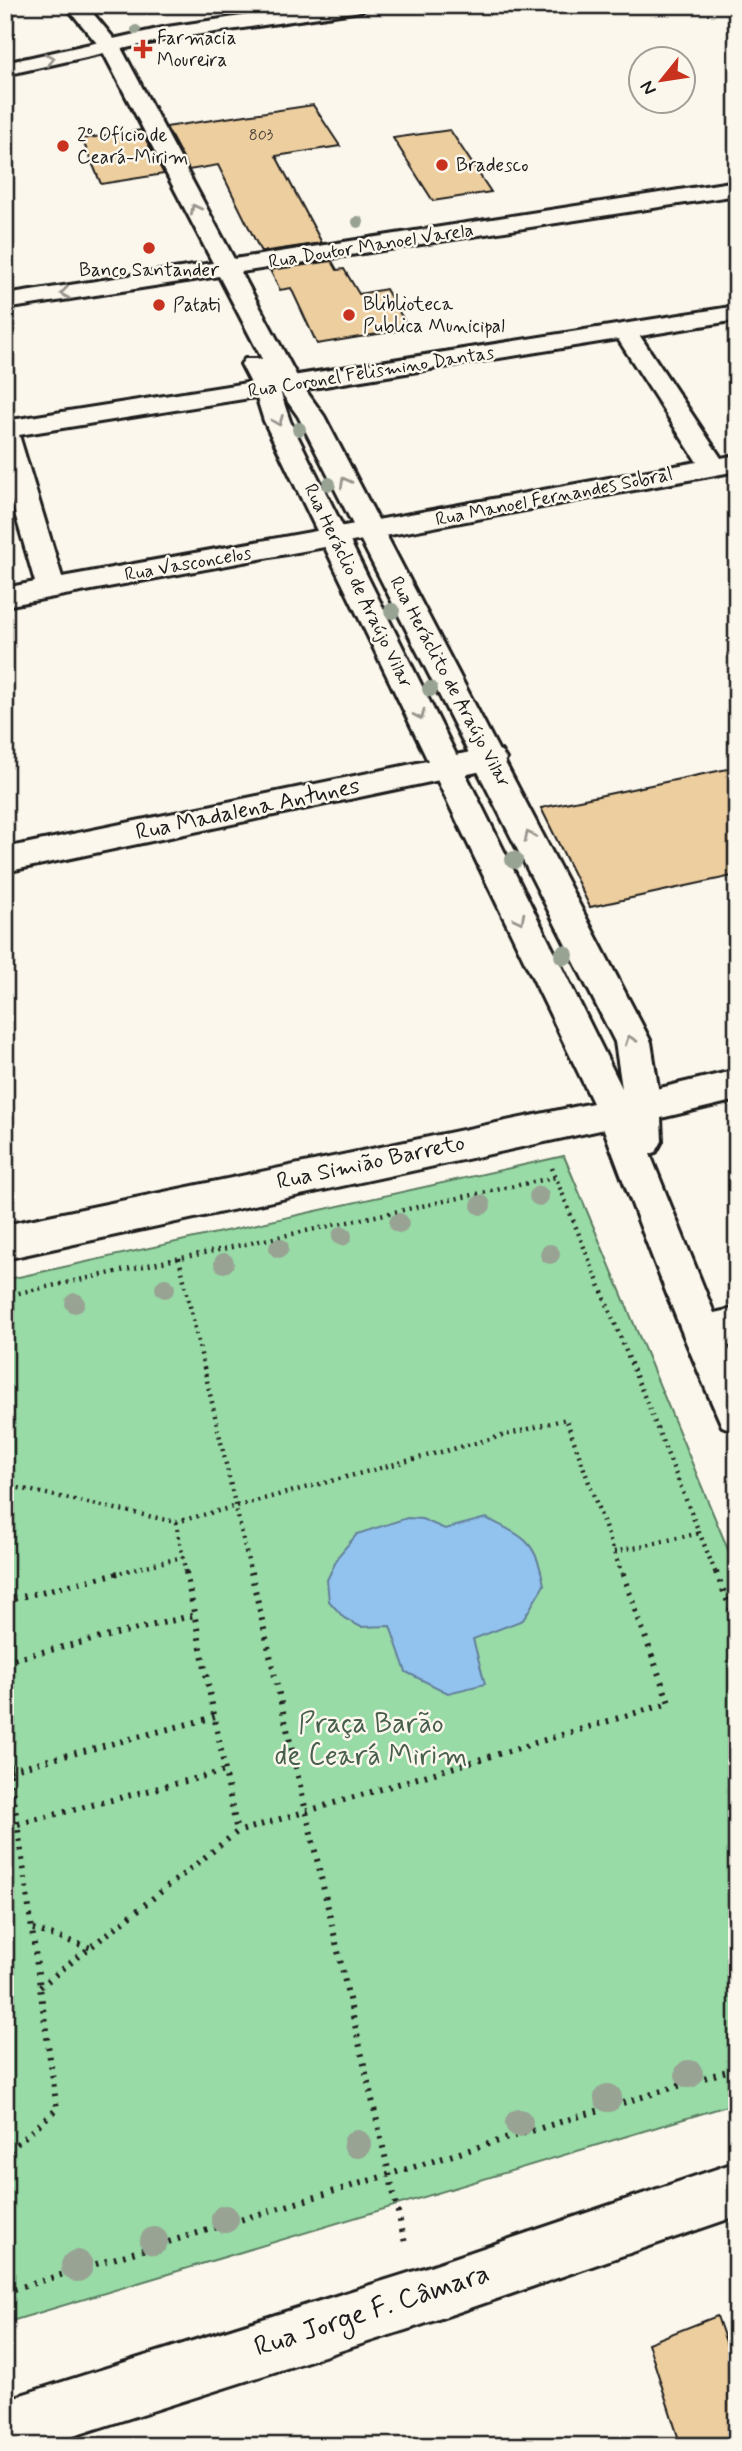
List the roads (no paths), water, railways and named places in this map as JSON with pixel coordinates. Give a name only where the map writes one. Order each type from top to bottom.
[{"type":"main road","points":[[51,5],[102,47]]},
{"type":"main road","points":[[75,5],[102,47]]},
{"type":"main road","points":[[5,69],[166,33],[361,5]]},
{"type":"main road","name":"Rua Heráclio de Araújo Vilar","points":[[102,47],[278,387],[277,421],[336,538],[445,769],[629,1109],[642,1182],[719,1330],[737,1413]]},
{"type":"main road","name":"Rua Doutor Manoel Varela","points":[[5,302],[737,188]]},
{"type":"main road","name":"Rua Coronel Felismino Dantas","points":[[5,431],[737,313]]},
{"type":"main road","points":[[625,331],[725,466]]},
{"type":"main road","name":"Rua Heráclito de Araújo Vilar","points":[[278,387],[311,416],[490,759],[633,1042],[629,1109]]},
{"type":"main road","points":[[5,431],[51,588]]},
{"type":"main road","name":"Rua Manoel Fernandes Sobral","points":[[371,531],[725,466]]},
{"type":"main road","name":"Rua Vasconcelos","points":[[5,597],[371,531]]},
{"type":"main road","name":"Rua Madalena Antunes","points":[[5,860],[490,759]]},
{"type":"main road","name":"Rua Simião Barreto","points":[[5,1242],[737,1086]]},
{"type":"main road","name":"Rua Jorge F. Câmara","points":[[5,2429],[418,2298],[737,2189]]},
{"type":"water","points":[[407,1518],[422,1519],[445,1529],[486,1518],[527,1542],[537,1558],[544,1585],[523,1620],[473,1639],[485,1684],[448,1693],[406,1672],[390,1626],[361,1627],[344,1618],[329,1601],[327,1580],[339,1555],[357,1534]]},
{"type":"place","name":"Farmacia Moureira","points":[[143,49]]},
{"type":"place","name":"2º Ofício de Ceará-Mirim","points":[[63,146]]},
{"type":"place","name":"Bradesco","points":[[442,165]]},
{"type":"place","name":"Banco Santander","points":[[149,248]]},
{"type":"place","name":"Patati","points":[[159,305]]},
{"type":"place","name":"Bliblioteca Publica Municipal","points":[[349,315]]},
{"type":"park label","name":"Praça Barão de Ceará Mirim","points":[[371,1740]]}]
